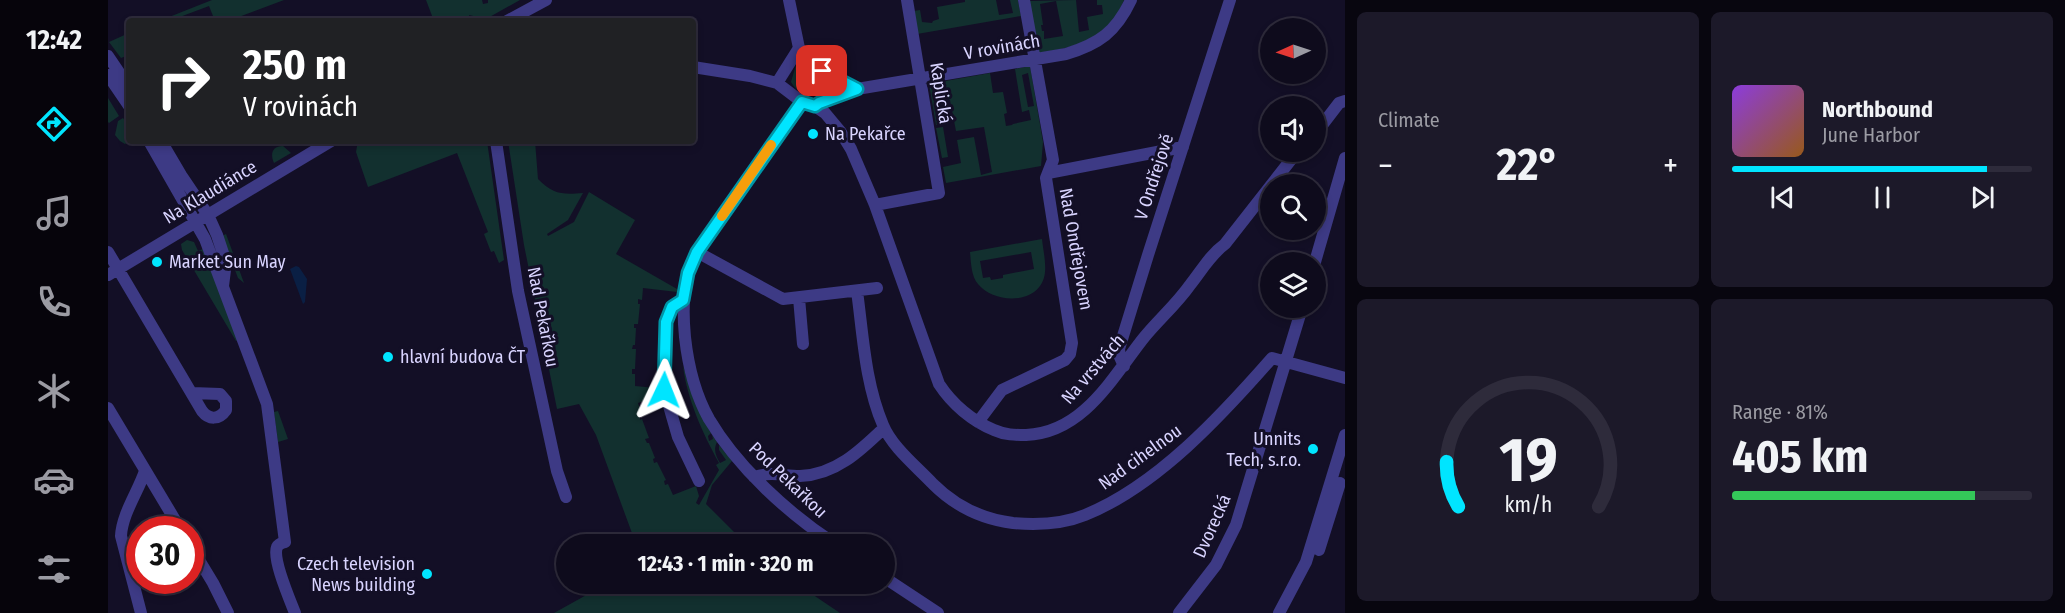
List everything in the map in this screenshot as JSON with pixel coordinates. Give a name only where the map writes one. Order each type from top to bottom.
[{"type":"street","points":[[513,18],[546,0]]},
{"type":"street","points":[[789,0],[800,48],[822,71],[857,89]]},
{"type":"street","name":"Kaplická","points":[[875,205],[939,193],[907,0]]},
{"type":"street","name":"Nad Ondřejovem","points":[[978,422],[1002,390],[1065,360],[1071,349],[1071,328],[1046,178],[1053,160],[1024,0]]},
{"type":"street","name":"V rovinách","points":[[815,106],[857,89],[1066,54],[1086,48],[1101,40],[1120,21],[1131,0]]},
{"type":"street","name":"V Ondřejově","points":[[1124,366],[1119,349],[1230,0]]},
{"type":"street","points":[[777,84],[800,48]]},
{"type":"street","points":[[108,56],[126,83]]},
{"type":"street","points":[[696,67],[750,76],[777,84],[802,102],[815,106]]},
{"type":"street","points":[[108,75],[126,102]]},
{"type":"street","points":[[1326,120],[1339,103],[1345,101]]},
{"type":"street","name":"Pod Pekařkou","points":[[802,102],[697,252],[688,273],[683,300],[687,353],[695,388],[709,419],[754,477],[820,534]]},
{"type":"street","name":"Na vrstvách","points":[[815,106],[833,122],[851,149],[875,205],[935,377],[949,397],[978,422],[1010,435],[1032,435],[1050,431],[1079,416],[1124,366],[1151,329],[1190,286],[1211,257],[1226,244],[1289,162]]},
{"type":"street","points":[[151,144],[196,221],[269,410],[285,542],[277,548],[279,568],[294,613]]},
{"type":"street","points":[[163,144],[208,215],[226,262],[223,286]]},
{"type":"street","name":"Na Klaudiánce","points":[[113,272],[326,144]]},
{"type":"street","name":"Nad Pekařkou","points":[[496,144],[518,291],[557,471],[566,497]]},
{"type":"street","points":[[1048,173],[1183,147]]},
{"type":"street","points":[[1318,252],[1345,158]]},
{"type":"street","points":[[108,252],[113,272],[192,393]]},
{"type":"street","points":[[697,252],[783,299],[877,288]]},
{"type":"street","name":"Nad cihelnou","points":[[857,291],[867,368],[884,428],[907,457],[942,493],[960,507],[1002,522],[1047,523],[1083,516],[1118,498],[1152,476],[1198,437],[1272,358],[1286,362]]},
{"type":"street","points":[[799,298],[804,344]]},
{"type":"street","name":"Pod Pekařkou","points":[[683,300],[672,307],[666,322],[663,385],[678,437],[699,481]]},
{"type":"street","name":"Dvorecká","points":[[1179,613],[1216,565],[1236,525],[1299,318]]},
{"type":"street","points":[[1286,362],[1345,378]]},
{"type":"street","points":[[108,408],[172,516]]},
{"type":"street","points":[[754,477],[769,472],[800,476],[826,471],[861,451],[884,428]]},
{"type":"street","points":[[1279,613],[1323,528],[1345,435]]},
{"type":"street","points":[[1288,613],[1305,585],[1345,465]]},
{"type":"street","points":[[141,613],[121,536],[123,524],[140,488],[145,471]]},
{"type":"street","points":[[204,568],[228,613]]},
{"type":"street","points":[[895,585],[938,613]]},
{"type":"green space","points":[[212,0],[284,0],[236,18],[214,18],[209,6],[177,18],[167,18]]},
{"type":"green space","points":[[426,0],[482,0],[483,4],[488,3],[488,0],[520,0],[488,18],[469,15],[470,18],[433,18]]},
{"type":"green space","points":[[965,0],[996,0],[999,15],[1013,13],[1010,0],[1018,0],[1021,16],[917,34],[914,11],[920,10],[922,22],[932,23],[939,19],[937,7],[965,2]]},
{"type":"green space","points":[[1076,0],[1079,32],[1089,30],[1087,17],[1103,14],[1102,5],[1097,5],[1097,0],[1124,0],[1118,14],[1100,33],[1066,48],[1039,53],[1029,1]],"holes":[[[1056,1],[1063,36],[1044,39],[1040,4]]]},
{"type":"green space","points":[[126,34],[126,56],[121,58],[109,42]]},
{"type":"green space","points":[[800,61],[807,61],[841,87],[841,90],[820,96],[800,92],[791,82],[796,65]]},
{"type":"green space","points":[[1030,66],[1043,142],[1041,166],[946,183],[943,167],[961,163],[957,140],[974,137],[981,175],[992,172],[984,127],[956,131],[950,100],[942,101],[944,114],[941,114],[942,124],[936,125],[929,84],[990,73],[993,93],[1003,92],[1007,113],[1004,114],[1006,126],[1012,125],[1031,120],[1029,110],[1022,112],[1015,69]],"holes":[[[1028,73],[1034,106],[1028,107],[1022,75]]]},
{"type":"green space","points":[[108,98],[119,116],[109,123],[108,122]]},
{"type":"green space","points":[[123,118],[126,122],[125,144],[115,135],[118,121]]},
{"type":"green space","points":[[943,127],[948,157],[942,158],[936,128]]},
{"type":"green space","points":[[357,144],[487,144],[504,260],[499,263],[494,251],[491,252],[484,234],[488,232],[457,153],[368,187],[356,152]]},
{"type":"green space","points":[[508,144],[535,144],[538,179],[548,188],[569,194],[583,193],[568,220],[547,234],[548,236],[574,222],[589,192],[635,220],[616,254],[677,289],[677,292],[643,288],[642,300],[638,299],[638,304],[640,304],[638,324],[634,324],[636,328],[635,345],[632,349],[636,349],[635,369],[632,369],[632,374],[635,374],[635,386],[656,388],[657,396],[638,403],[642,415],[639,415],[640,420],[642,419],[649,438],[645,439],[655,458],[654,463],[657,462],[666,480],[665,485],[668,484],[673,495],[696,486],[699,496],[696,503],[699,505],[719,470],[716,465],[719,463],[696,416],[683,366],[695,404],[711,433],[708,436],[709,441],[713,439],[712,435],[717,442],[715,450],[720,463],[726,460],[719,450],[719,445],[732,461],[712,485],[706,504],[736,534],[632,534],[596,435],[579,404],[557,409],[524,245]]},
{"type":"green space","points":[[283,146],[291,153],[274,163],[273,151],[276,147]]},
{"type":"green space","points":[[226,234],[244,283],[238,278],[222,236]]},
{"type":"green space","points":[[1042,239],[1045,272],[1042,283],[1036,291],[1027,296],[1006,298],[995,296],[976,281],[970,252]],"holes":[[[1031,252],[1034,269],[1003,275],[1003,278],[991,280],[990,277],[983,278],[980,261]]]},
{"type":"green space","points":[[187,240],[194,242],[198,251],[203,249],[238,340],[236,341],[182,250],[181,244]]},
{"type":"green space","points":[[278,411],[288,439],[278,442],[274,412]]},
{"type":"green space","points":[[588,594],[812,594],[840,613],[554,613]]},
{"type":"water","points":[[296,266],[307,279],[303,304],[290,269]]},
{"type":"slow traffic","points":[[722,216],[771,145]]},
{"type":"place","name":"Na Pekařce","points":[[813,134]]},
{"type":"place","name":"Market Sun May","points":[[157,262]]},
{"type":"place","name":"hlavní budova ČT","points":[[388,357]]},
{"type":"place","name":"Unnits Tech, s.r.o.","points":[[1313,449]]},
{"type":"place","name":"Czech television News building","points":[[427,574]]},
{"type":"route","points":[[664,390],[666,322],[672,307],[683,300],[684,286],[697,252],[802,102],[815,106],[857,89],[822,71]]}]
